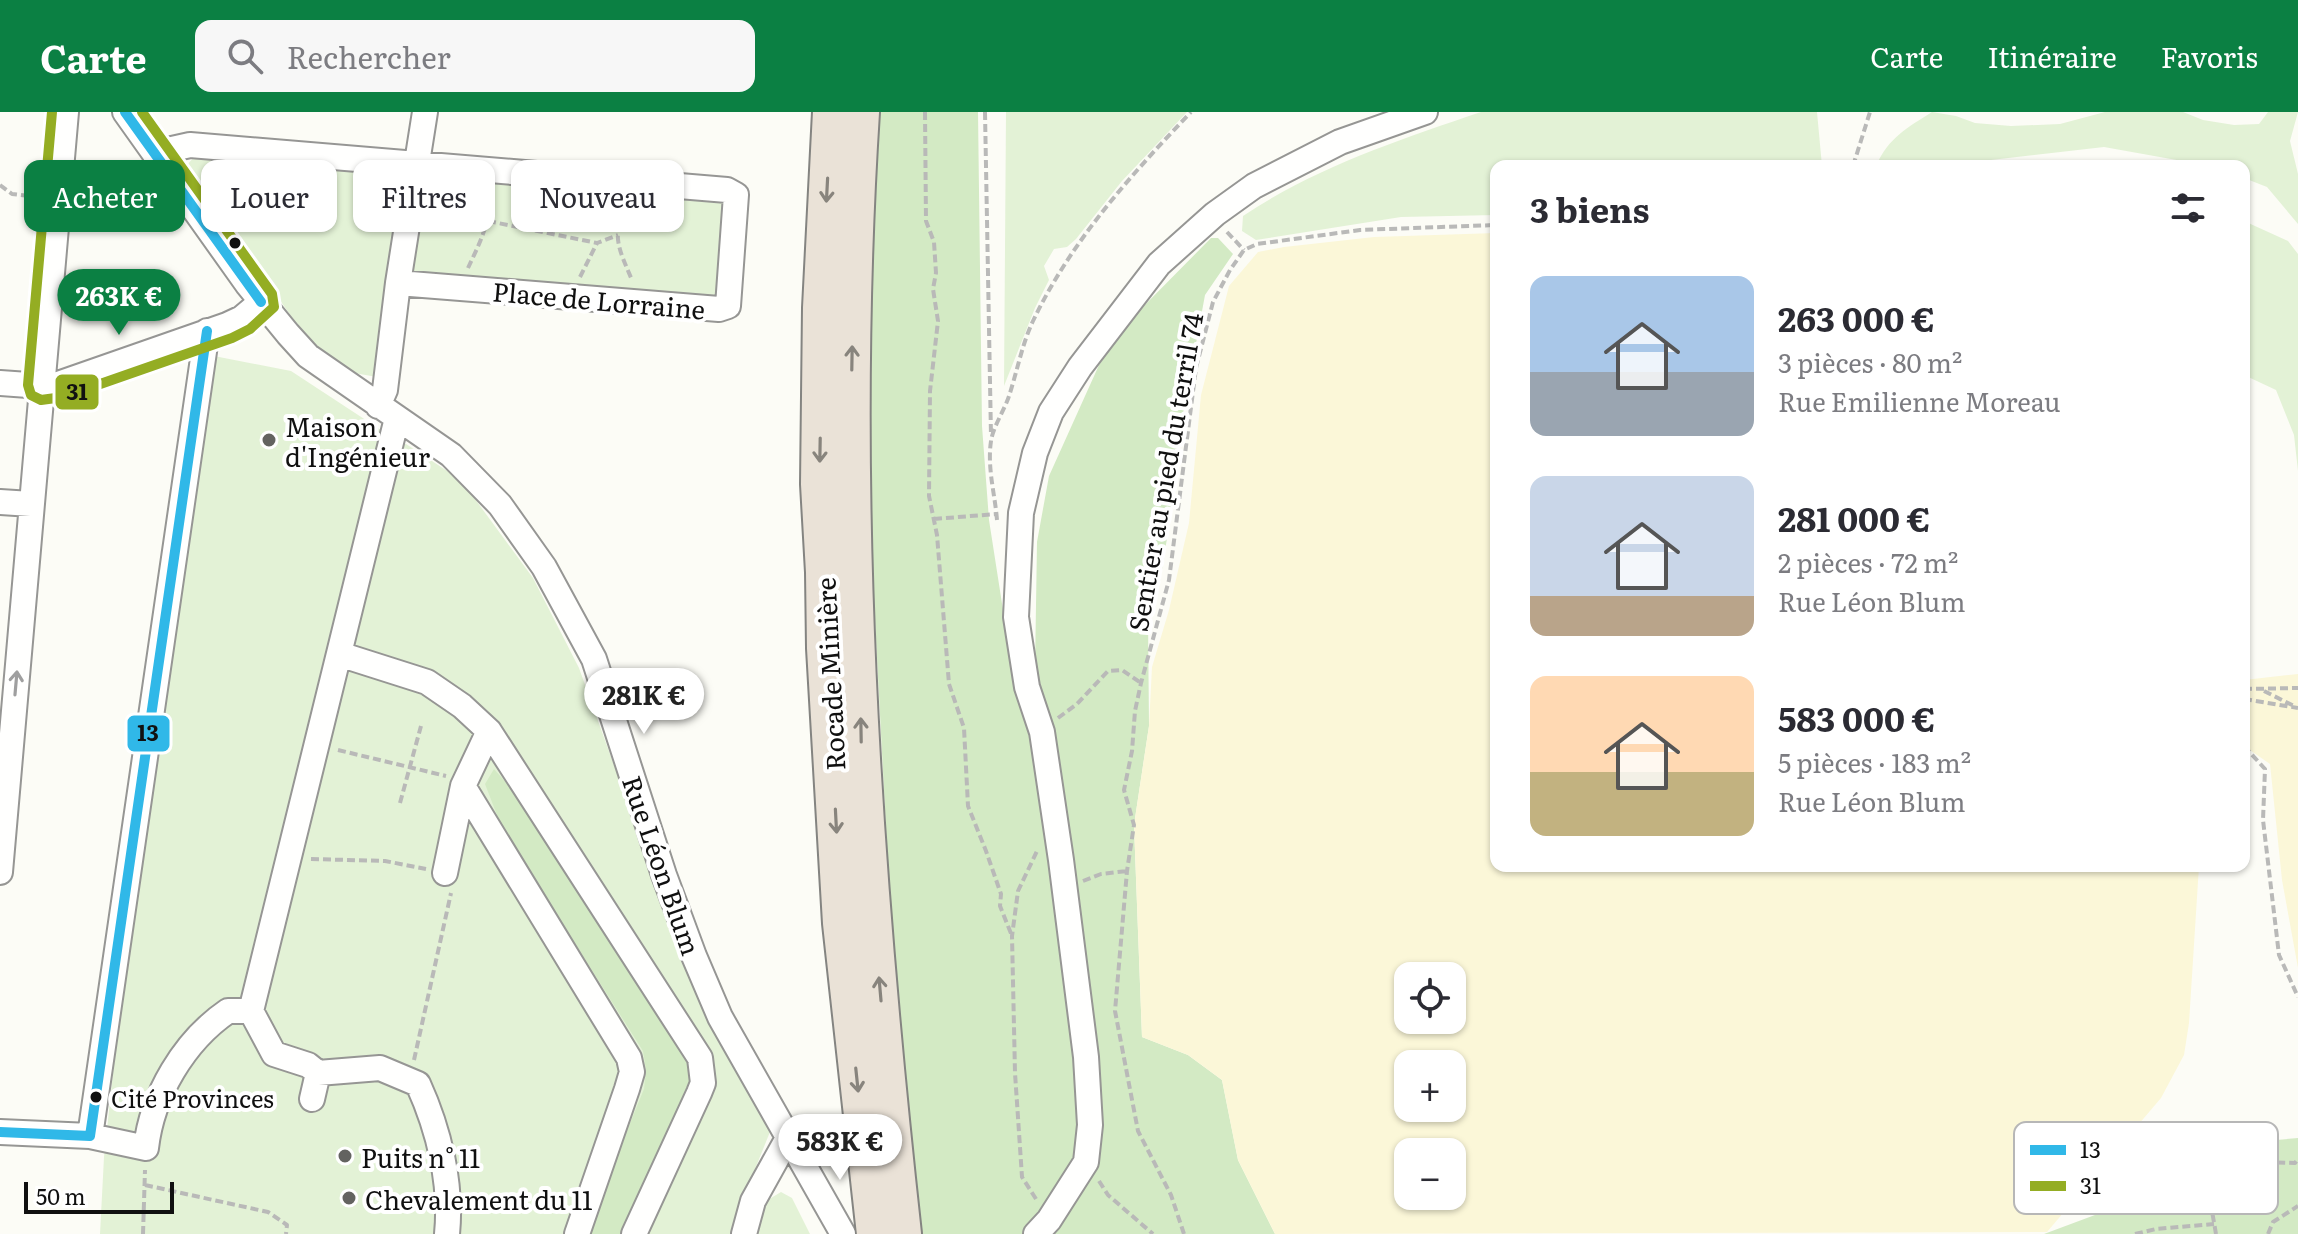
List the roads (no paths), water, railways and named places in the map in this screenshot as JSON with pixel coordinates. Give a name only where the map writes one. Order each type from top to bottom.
[{"type":"highway","name":"Rocade Minière","points":[[831,112],[821,308],[819,484],[825,648],[841,923],[875,1234]]},
{"type":"highway","name":"Rocade Minière","points":[[861,112],[852,372],[853,518],[862,762],[903,1234]]},
{"type":"street","points":[[0,872],[66,112]]},
{"type":"street","name":"Rue Léon Blum","points":[[125,112],[261,302],[308,356],[451,455],[500,505],[551,580],[594,659],[694,956],[720,1017],[843,1234]]},
{"type":"street","points":[[417,160],[425,112]]},
{"type":"street","points":[[1043,1227],[1086,1162],[1090,1125],[1086,1057],[1064,882],[1039,726],[1027,687],[1016,617],[1021,513],[1035,453],[1051,412],[1080,367],[1159,264],[1215,214],[1254,186],[1340,142],[1425,112]]},
{"type":"street","name":"Place de Lorraine","points":[[154,153],[190,145],[378,160]]},
{"type":"street","name":"Place de Lorraine","points":[[398,283],[719,309],[728,306],[736,195],[727,190],[495,171]]},
{"type":"street","points":[[406,232],[385,390],[387,412],[339,654],[251,1011],[274,1054],[308,1065],[318,1073],[380,1068],[418,1084],[428,1107],[442,1158],[447,1190],[447,1234]]},
{"type":"street","points":[[0,383],[58,384],[242,318],[261,302]]},
{"type":"street","points":[[90,1136],[207,331]]},
{"type":"street","points":[[0,502],[31,504]]},
{"type":"street","points":[[339,654],[427,682],[462,706],[489,731],[700,1058],[703,1083],[634,1234]]},
{"type":"street","points":[[445,873],[463,786],[489,731]]},
{"type":"street","points":[[463,786],[629,1058],[632,1072],[627,1089],[577,1234]]},
{"type":"street","points":[[0,1132],[90,1136],[146,1148],[148,1126],[166,1085],[191,1041],[228,1011],[251,1011]]},
{"type":"street","points":[[312,1099],[318,1073]]},
{"type":"street","points":[[744,1234],[753,1201],[792,1146]]},
{"type":"place","name":"Maison d'Ingénieur","points":[[269,440]]},
{"type":"place","name":"Cité Provinces","points":[[96,1097]]},
{"type":"place","name":"Puits n° 11","points":[[345,1156]]},
{"type":"place","name":"Chevalement du 11","points":[[349,1198]]}]
